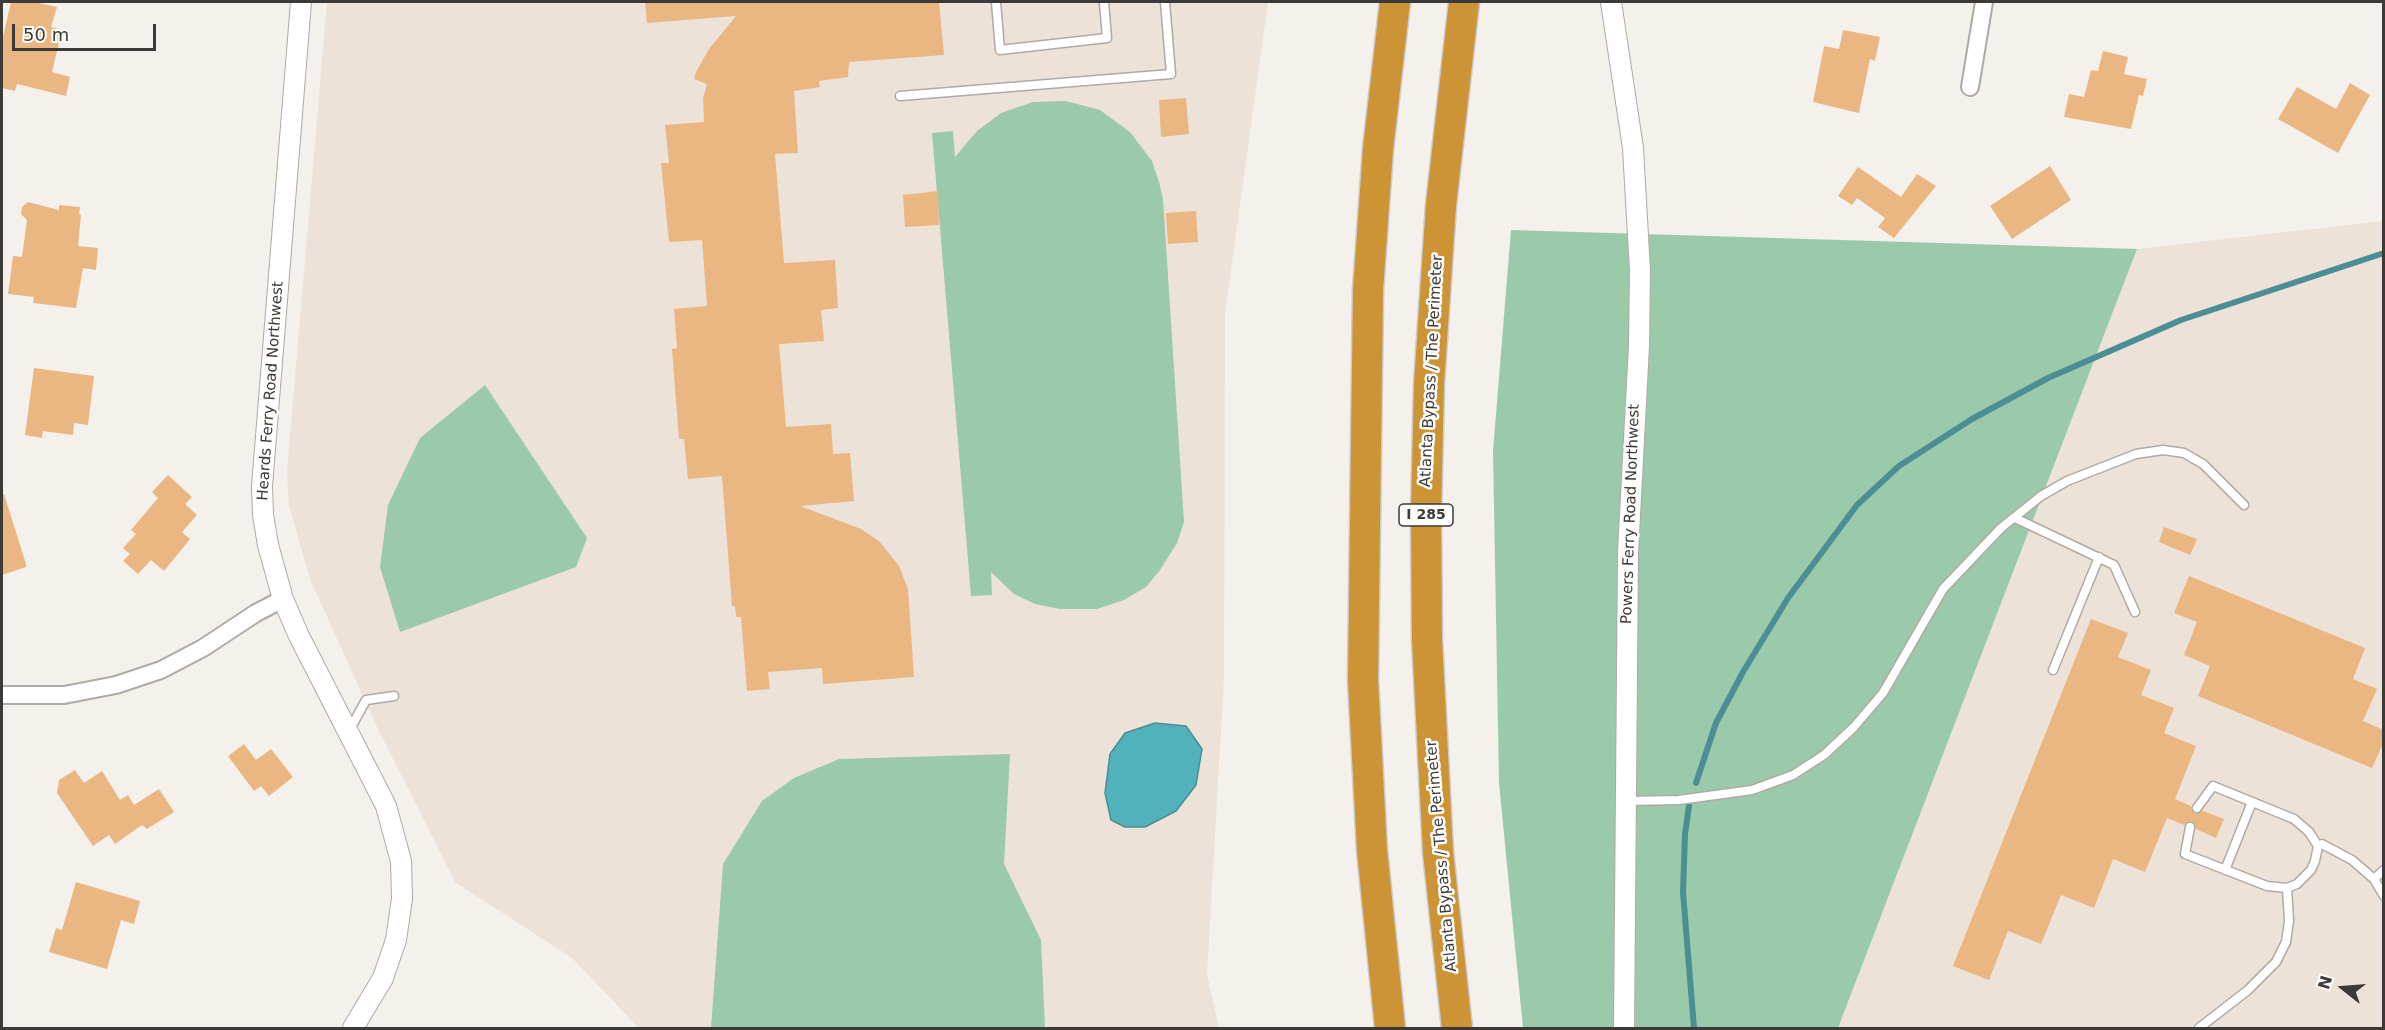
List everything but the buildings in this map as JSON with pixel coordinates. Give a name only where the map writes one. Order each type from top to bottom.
[{"type":"highway","points":[[1390,1029],[1372,850],[1363,668],[1368,290],[1378,149],[1395,2]]},
{"type":"highway","name":"Atlanta Bypass / The Perimeter","points":[[1457,1029],[1438,852],[1427,639],[1426,514],[1429,384],[1441,205],[1464,2]]},
{"type":"street","name":"Heards Ferry Road Northwest","points":[[301,2],[262,486],[268,545],[283,599],[299,636],[386,806],[396,832],[402,899],[396,940],[382,978],[353,1029]]},
{"type":"street","name":"Powers Ferry Road Northwest","points":[[1611,2],[1633,148],[1640,271],[1639,345],[1628,552],[1624,1029]]},
{"type":"street","points":[[1970,87],[1984,2]]},
{"type":"street","points":[[2,695],[64,695],[128,682],[161,670],[203,648],[256,613],[283,599]]},
{"type":"lane","points":[[996,2],[1000,50],[1107,38],[1104,2]]},
{"type":"lane","points":[[900,96],[1171,74],[1165,2]]},
{"type":"lane","points":[[1625,801],[1679,800],[1752,790],[1793,775],[1824,754],[1854,727],[1883,693],[1943,589],[2014,518],[2041,496],[2067,482],[2136,454],[2163,450],[2184,453],[2203,464],[2244,505]]},
{"type":"lane","points":[[2014,518],[2114,565],[2135,612]]},
{"type":"lane","points":[[2053,670],[2099,557]]},
{"type":"lane","points":[[349,731],[366,700],[394,696]]},
{"type":"lane","points":[[2197,808],[2213,786],[2302,824],[2318,846]]},
{"type":"lane","points":[[2225,870],[2252,802]]},
{"type":"lane","points":[[2190,827],[2185,855],[2267,886],[2287,888],[2297,884],[2311,870],[2318,846]]},
{"type":"lane","points":[[2318,846],[2322,844],[2352,860],[2373,879],[2384,896]]},
{"type":"lane","points":[[2373,879],[2384,870]]},
{"type":"lane","points":[[2199,1029],[2248,990],[2276,962],[2286,942],[2289,921],[2287,888]]},
{"type":"shaded area","points":[[327,2],[1268,2],[1225,313],[1224,678],[1207,974],[1219,1028],[639,1028],[572,958],[455,882],[377,727],[310,579],[289,506],[287,472]]},
{"type":"shaded area","points":[[2383,221],[2383,1028],[1838,1028],[2137,249]]},
{"type":"green space","points":[[1066,101],[1100,110],[1130,132],[1152,161],[1159,182],[1163,199],[1184,522],[1177,543],[1146,587],[1124,600],[1097,609],[1060,609],[1035,604],[1014,594],[991,572],[992,595],[971,596],[932,133],[953,131],[955,157],[977,131],[1001,113],[1033,102]]},
{"type":"green space","points":[[1511,230],[2137,249],[1838,1028],[1523,1028],[1499,783],[1493,451]]},
{"type":"green space","points":[[485,385],[587,538],[576,567],[400,632],[380,567],[388,505],[420,438]]},
{"type":"green space","points":[[1010,754],[1004,864],[1041,940],[1045,1028],[711,1028],[723,864],[762,801],[794,778],[839,759]]},
{"type":"water","points":[[1155,723],[1186,726],[1202,749],[1196,785],[1176,811],[1145,827],[1125,827],[1111,820],[1105,793],[1110,754],[1125,733]]},
{"type":"waterway","points":[[1696,783],[1716,723],[1743,672],[1788,598],[1857,505],[1899,466],[1972,419],[2048,378],[2181,320],[2384,253]]},
{"type":"waterway","points":[[1689,806],[1685,834],[1683,892],[1694,1028]]}]
